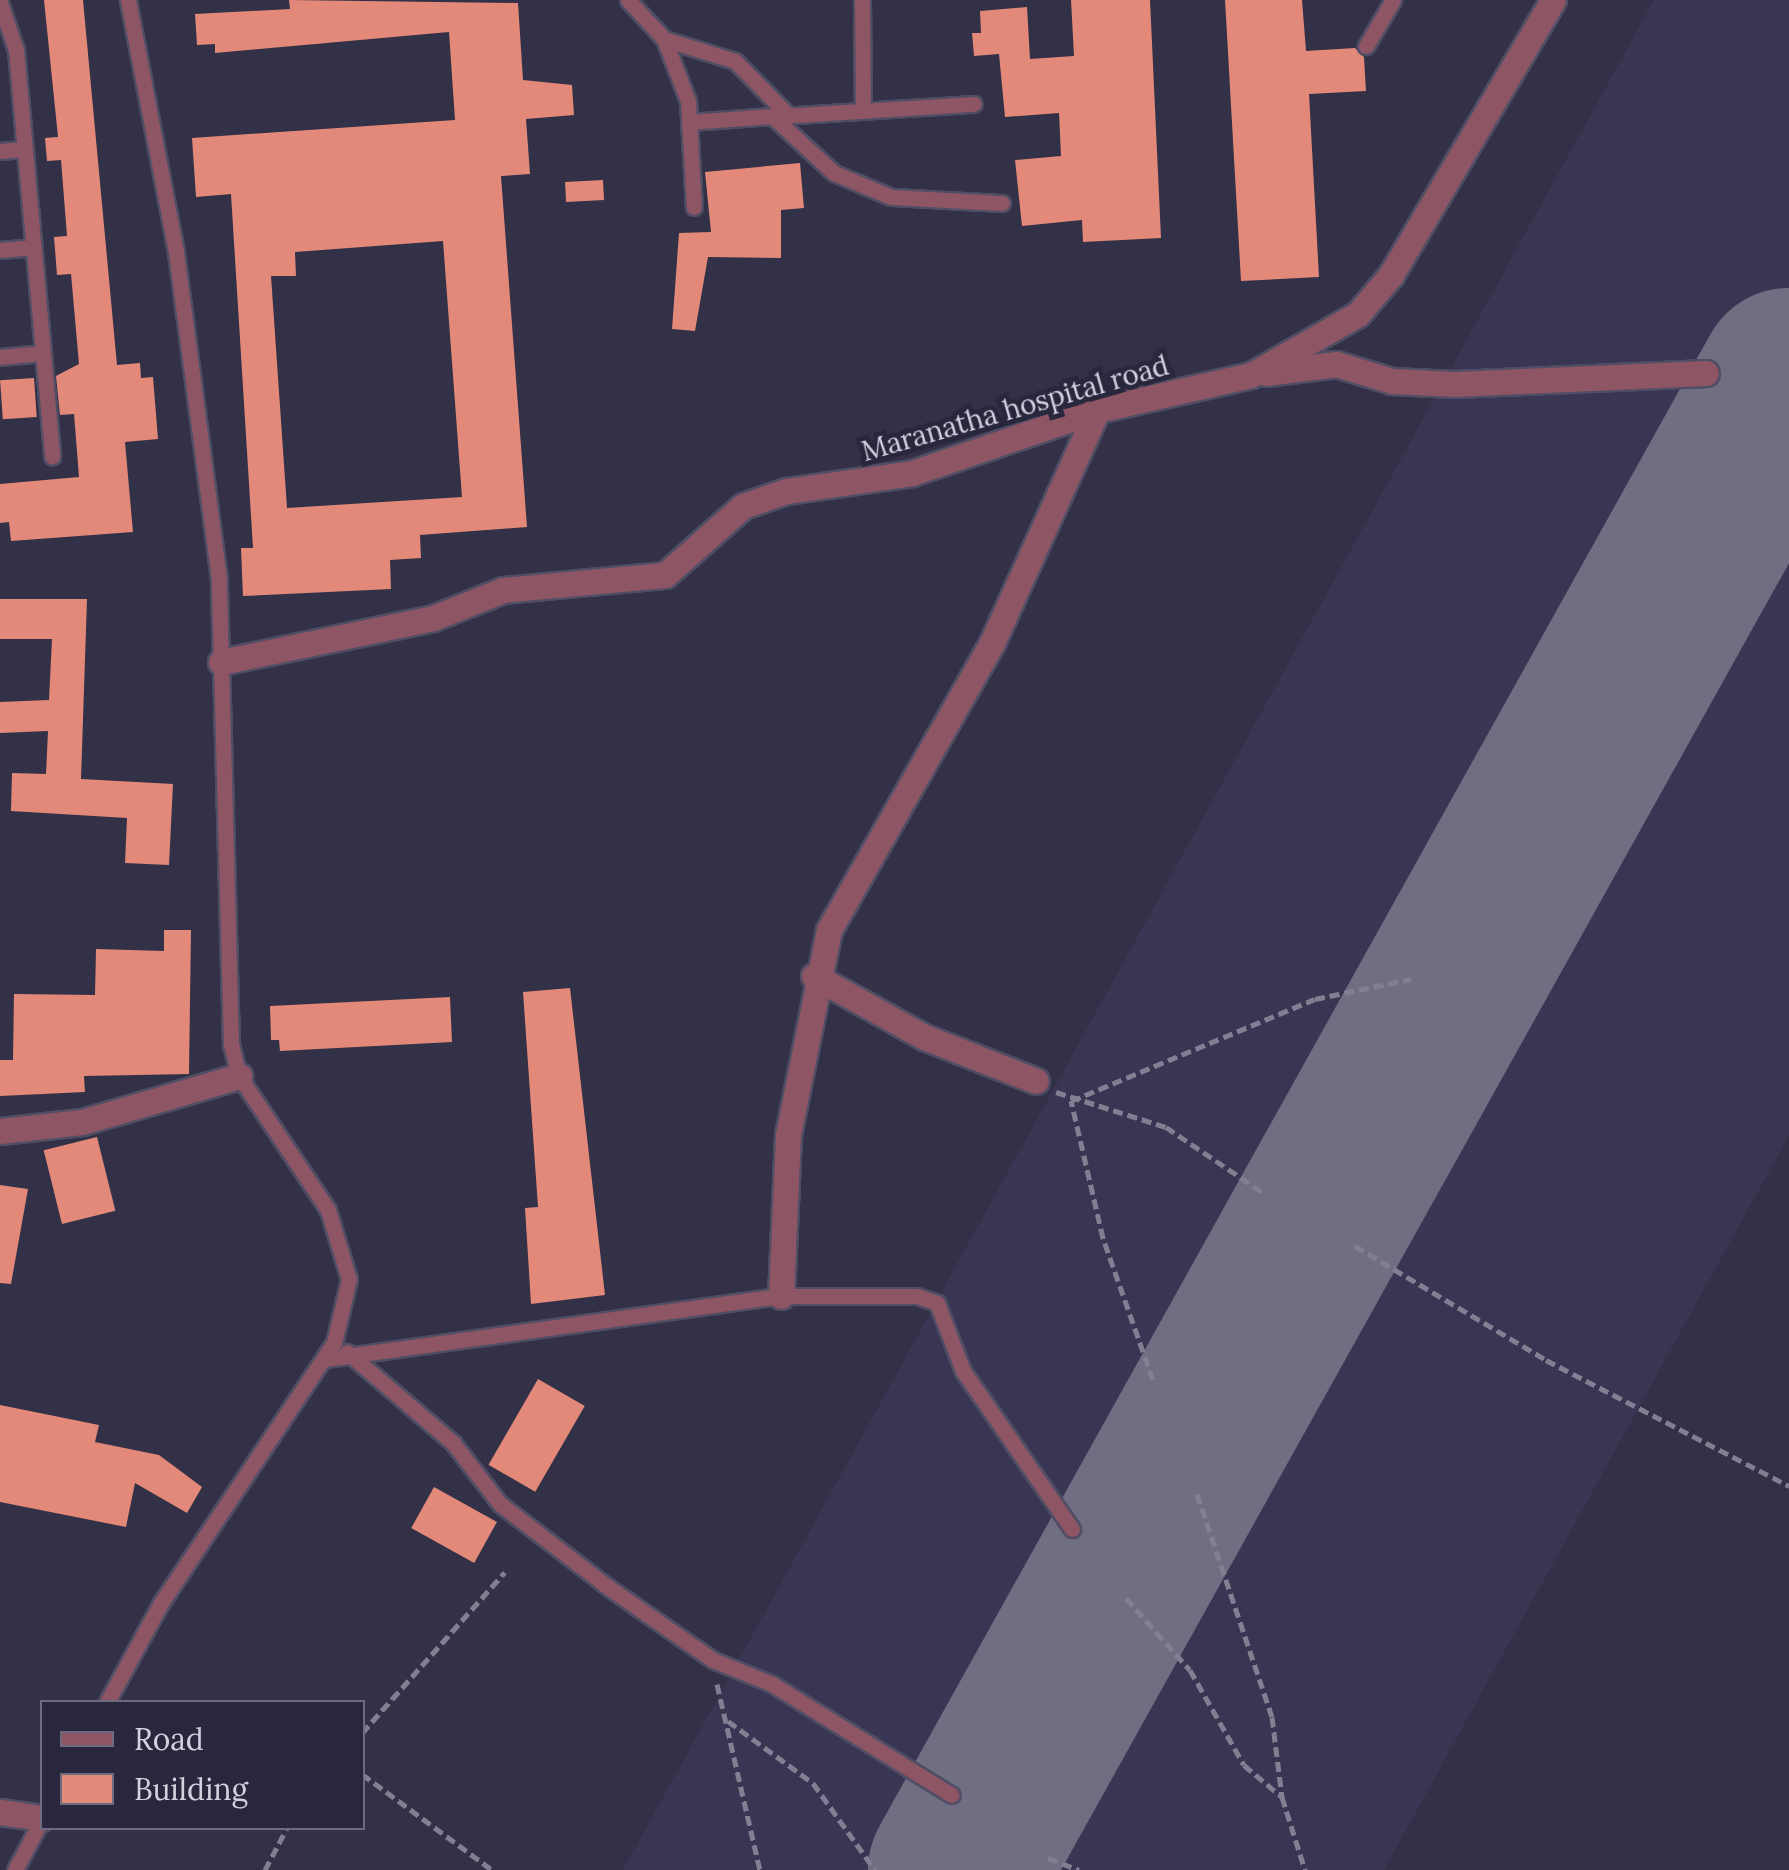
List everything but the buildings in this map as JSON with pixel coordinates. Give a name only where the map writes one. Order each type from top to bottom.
[{"type":"street","name":"Maranatha hospital road","points":[[221,662],[433,618],[503,590],[665,575],[743,506],[786,491],[912,473],[1097,410],[1251,375],[1358,314],[1392,275],[1553,0]]},
{"type":"street","points":[[1251,375],[1336,364],[1392,381],[1454,384],[1706,373]]},
{"type":"street","points":[[781,1296],[788,1136],[814,976],[829,930],[992,643],[1097,410]]},
{"type":"street","points":[[814,976],[924,1037],[1036,1081]]},
{"type":"street","points":[[0,1131],[82,1122],[239,1076]]},
{"type":"street","points":[[0,1812],[40,1819]]},
{"type":"lane","points":[[108,1700],[161,1603],[325,1360],[334,1343],[349,1279],[342,1245],[301,1164],[239,1076],[231,1045],[221,662],[193,364],[128,0]]},
{"type":"lane","points":[[628,0],[664,40],[689,122],[694,207]]},
{"type":"lane","points":[[862,0],[863,108]]},
{"type":"lane","points":[[1366,46],[1393,0]]},
{"type":"lane","points":[[0,3],[23,149],[52,456]]},
{"type":"lane","points":[[664,40],[734,61],[834,173],[891,197],[1002,203]]},
{"type":"lane","points":[[689,122],[863,108],[974,104]]},
{"type":"lane","points":[[0,151],[23,149]]},
{"type":"lane","points":[[0,250],[32,247]]},
{"type":"lane","points":[[0,356],[42,353]]},
{"type":"lane","points":[[325,1360],[781,1296],[858,1290],[937,1303],[964,1371],[1072,1529]]},
{"type":"lane","points":[[334,1343],[453,1444],[500,1504],[713,1660],[772,1684],[952,1795]]},
{"type":"lane","points":[[14,1870],[40,1823]]},
{"type":"path","points":[[1071,1101],[1315,998],[1411,980]]},
{"type":"path","points":[[1036,1081],[1071,1101],[1166,1128],[1265,1194]]},
{"type":"path","points":[[1071,1101],[1102,1238],[1153,1380]]},
{"type":"path","points":[[1354,1246],[1546,1360],[1789,1486]]},
{"type":"path","points":[[1197,1494],[1272,1716],[1282,1797],[1305,1870]]},
{"type":"path","points":[[365,1729],[505,1572]]},
{"type":"path","points":[[1126,1598],[1190,1670],[1244,1765],[1282,1797]]},
{"type":"path","points":[[713,1660],[760,1870]]},
{"type":"path","points":[[728,1721],[813,1783],[875,1870]]},
{"type":"path","points":[[365,1776],[492,1870]]},
{"type":"path","points":[[265,1870],[286,1830]]},
{"type":"path","points":[[1048,1858],[1079,1870]]},
{"type":"shaded area","points":[[1654,0],[1789,0],[1789,1135],[1384,1870],[623,1870]]},
{"type":"runway","points":[[958,1870],[1789,378]]}]
